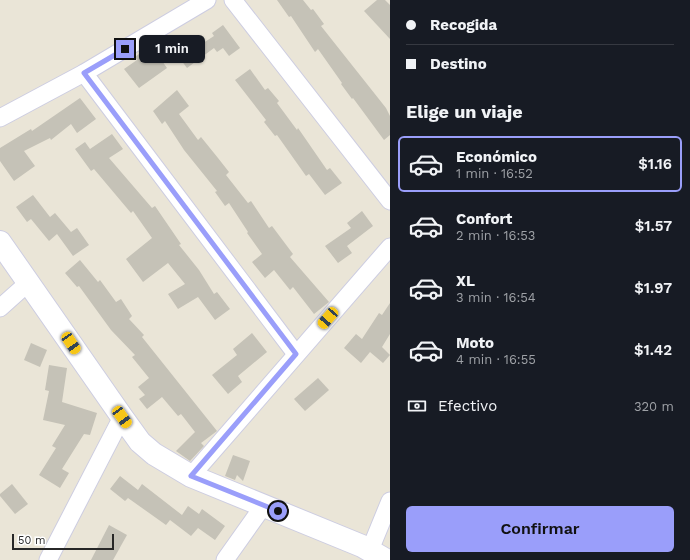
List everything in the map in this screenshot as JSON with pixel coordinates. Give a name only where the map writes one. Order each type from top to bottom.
[{"type":"main road","points":[[0,242],[140,442],[154,454],[191,476],[264,505],[378,555]]},
{"type":"street","points":[[0,118],[84,73],[207,0]]},
{"type":"street","points":[[233,0],[390,201]]},
{"type":"street","points":[[84,73],[296,354]]},
{"type":"street","points":[[191,476],[390,247]]},
{"type":"street","points":[[0,308],[29,282]]},
{"type":"street","points":[[48,560],[122,417]]},
{"type":"street","points":[[378,555],[390,501]]},
{"type":"street","points":[[225,560],[264,505]]},
{"type":"building","points":[[277,0],[303,0],[311,10],[313,9],[324,24],[321,26],[386,108],[390,116],[390,135],[384,140],[341,84],[342,83],[318,49],[315,52],[291,16],[289,17]]},
{"type":"building","points":[[377,0],[385,0],[390,5],[390,39],[364,11]]},
{"type":"building","points":[[223,25],[240,48],[229,56],[223,48],[217,52],[214,48],[187,68],[175,52],[189,42],[194,49],[214,36],[212,33]]},
{"type":"building","points":[[151,45],[167,68],[139,88],[124,69],[137,60],[135,57]]},
{"type":"building","points":[[250,69],[265,90],[268,88],[279,101],[277,103],[297,130],[298,128],[327,170],[330,168],[342,183],[325,195],[309,174],[306,176],[277,135],[275,136],[264,122],[266,120],[235,80]]},
{"type":"building","points":[[177,90],[189,106],[179,114],[198,140],[201,137],[218,158],[229,172],[226,175],[248,203],[251,201],[269,228],[272,226],[293,254],[290,257],[329,302],[314,314],[293,287],[290,290],[274,270],[265,278],[252,262],[262,254],[229,203],[225,206],[215,192],[217,191],[184,150],[165,121],[162,124],[153,111]]},
{"type":"building","points":[[80,98],[96,119],[77,133],[71,124],[51,140],[50,138],[24,151],[35,166],[14,181],[0,161],[0,148],[31,129],[32,131]]},
{"type":"building","points":[[112,134],[123,149],[109,158],[152,208],[155,206],[181,244],[179,245],[199,270],[214,294],[217,292],[230,309],[215,320],[198,297],[178,309],[168,294],[185,284],[168,263],[143,282],[126,259],[152,238],[133,211],[131,213],[94,169],[91,171],[75,149],[85,142],[90,149]]},
{"type":"building","points":[[33,195],[50,217],[55,213],[71,232],[77,228],[89,245],[73,256],[57,234],[49,241],[31,219],[27,222],[16,207]]},
{"type":"building","points":[[362,211],[373,226],[347,246],[352,253],[338,263],[325,246],[351,228],[347,223]]},
{"type":"building","points":[[80,260],[98,282],[100,280],[116,302],[121,299],[132,316],[129,319],[144,335],[142,337],[217,431],[201,443],[204,446],[190,461],[176,451],[195,432],[181,414],[178,416],[162,397],[147,409],[139,399],[145,395],[138,387],[149,378],[132,357],[135,355],[111,330],[79,286],[77,287],[65,273]]},
{"type":"building","points":[[390,303],[390,334],[382,347],[390,355],[383,363],[370,352],[361,363],[344,348],[356,334],[362,339],[379,313],[382,315]]},
{"type":"building","points":[[252,333],[267,352],[238,376],[242,382],[228,394],[212,375],[237,355],[233,349]]},
{"type":"building","points":[[31,343],[47,350],[40,367],[24,360]]},
{"type":"building","points":[[49,365],[67,368],[62,402],[97,413],[90,435],[84,434],[62,469],[69,473],[60,488],[39,475],[56,448],[52,446],[65,425],[43,420],[49,391],[45,390]]},
{"type":"building","points":[[318,378],[329,390],[305,411],[294,399]]},
{"type":"building","points":[[233,455],[250,461],[243,481],[237,475],[235,480],[225,476]]},
{"type":"building","points":[[120,476],[138,490],[142,484],[182,515],[188,506],[199,514],[202,509],[225,526],[215,540],[198,528],[191,536],[170,520],[166,525],[128,498],[125,501],[110,489]]},
{"type":"building","points":[[12,484],[28,504],[15,514],[0,496],[0,494]]},
{"type":"building","points":[[109,525],[127,535],[113,560],[91,560]]},
{"type":"route","points":[[125,49],[84,73],[296,354],[191,476],[278,511]]}]
